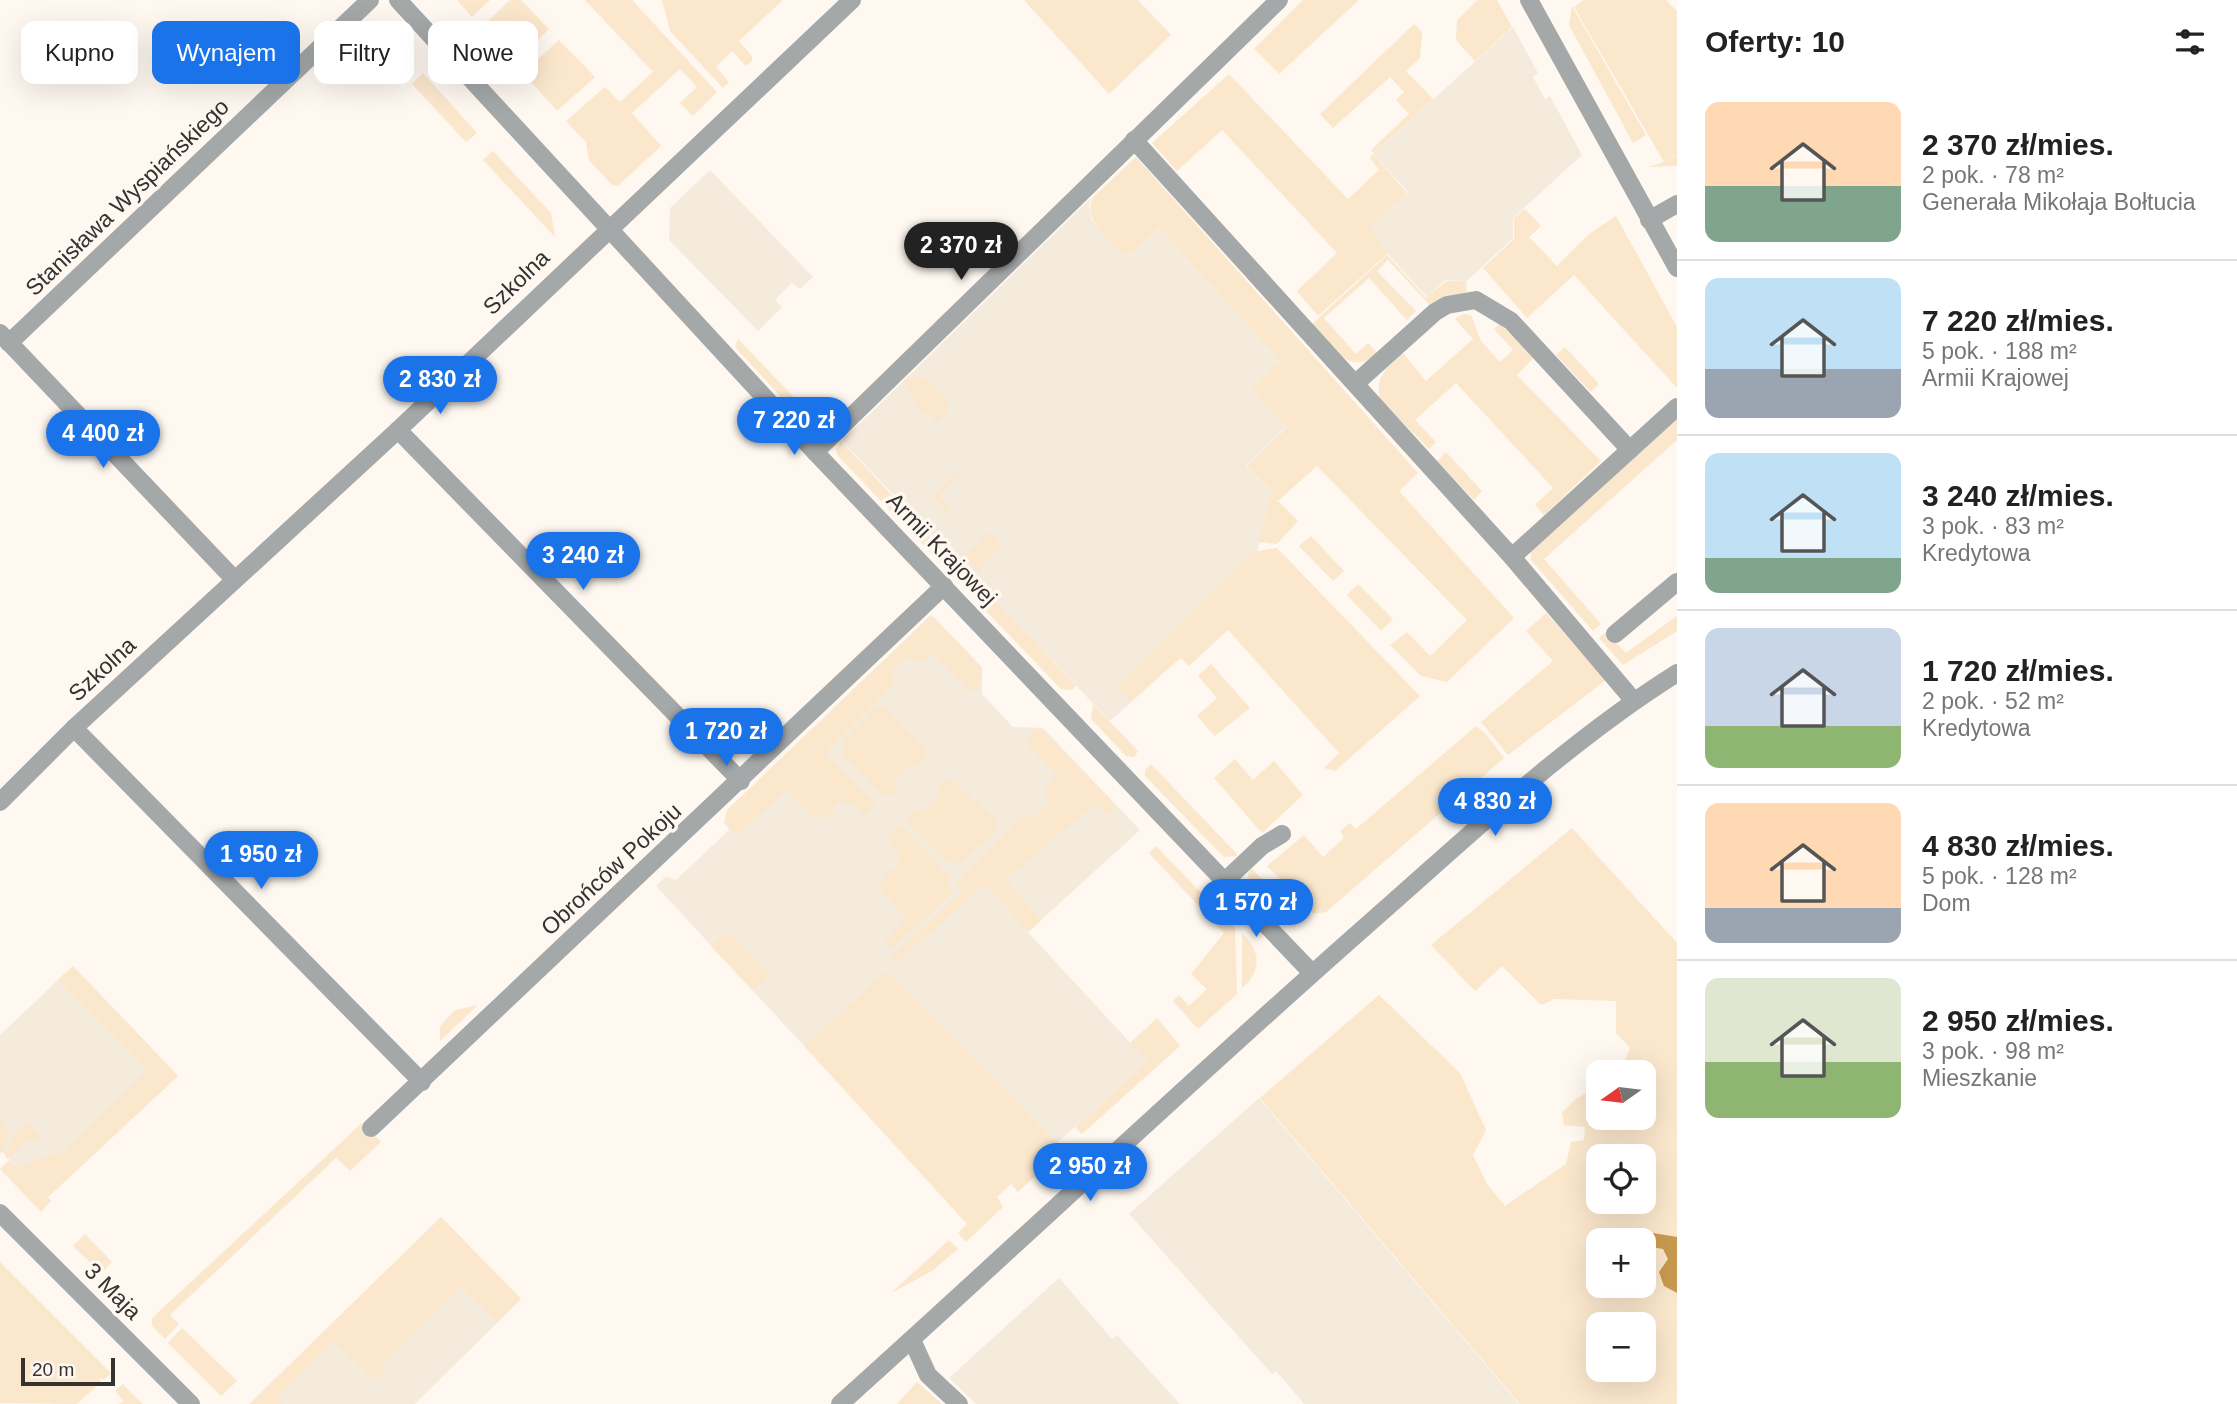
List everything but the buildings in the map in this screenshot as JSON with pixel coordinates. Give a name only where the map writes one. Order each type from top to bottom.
[{"type":"street","name":"Stanisława Wyspiańskiego","points":[[4,338],[370,0]]},
{"type":"street","name":"Armii Krajowej","points":[[398,0],[815,452],[1312,973]]},
{"type":"street","name":"Szkolna","points":[[0,802],[74,728],[398,430],[607,229],[852,0]]},
{"type":"street","points":[[815,452],[1279,0]]},
{"type":"street","points":[[1529,0],[1677,268]]},
{"type":"street","points":[[1134,139],[1512,557],[1634,701]]},
{"type":"street","points":[[1649,220],[1677,204]]},
{"type":"street","points":[[1356,383],[1436,312],[1447,305],[1476,300],[1511,321],[1630,450]]},
{"type":"street","points":[[4,338],[234,579]]},
{"type":"street","points":[[1512,557],[1677,407]]},
{"type":"street","points":[[398,430],[741,781]]},
{"type":"street","points":[[1615,634],[1677,582]]},
{"type":"street","name":"Obrońców Pokoju","points":[[371,1128],[741,781],[944,586]]},
{"type":"street","points":[[840,1404],[1312,973],[1514,796],[1634,701],[1677,673]]},
{"type":"street","points":[[74,728],[422,1082]]},
{"type":"street","points":[[1226,880],[1262,846],[1282,834]]},
{"type":"street","name":"3 Maja","points":[[0,1213],[191,1404]]},
{"type":"street","points":[[912,1340],[928,1375],[958,1404]]},
{"type":"shaded area","points":[[457,0],[490,0],[472,17]]},
{"type":"shaded area","points":[[510,0],[521,0],[549,29],[538,40],[538,21],[488,21]]},
{"type":"shaded area","points":[[585,0],[632,0],[717,92],[693,116],[680,103],[697,87],[680,69],[632,113],[661,146],[618,186],[612,185],[589,160],[586,142],[566,121],[605,87],[620,102],[653,72]]},
{"type":"shaded area","points":[[662,0],[783,0],[739,41],[752,56],[752,61],[746,66],[732,51],[716,67],[729,82],[723,88],[670,31]]},
{"type":"shaded area","points":[[1024,0],[1138,0],[1171,35],[1109,94]]},
{"type":"shaded area","points":[[1303,0],[1359,0],[1279,74],[1254,49]]},
{"type":"shaded area","points":[[1477,0],[1497,0],[1512,27],[1475,61],[1456,40],[1457,20]]},
{"type":"shaded area","points":[[1584,0],[1666,0],[1677,11],[1677,155],[1666,161],[1677,156],[1677,166],[1648,167],[1664,162],[1574,7]]},
{"type":"shaded area","points":[[1572,6],[1646,135],[1633,143],[1569,25]]},
{"type":"shaded area","points":[[1414,24],[1422,32],[1420,58],[1406,71],[1433,99],[1374,153],[1371,150],[1409,114],[1396,100],[1404,92],[1390,77],[1333,128],[1320,114]]},
{"type":"shaded area","points":[[1513,27],[1538,73],[1533,77],[1545,99],[1550,96],[1582,155],[1513,218],[1513,238],[1467,281],[1445,280],[1427,297],[1379,245],[1370,227],[1408,192],[1373,154]]},
{"type":"shaded area","points":[[559,40],[595,77],[557,111],[533,84],[538,84],[538,59]]},
{"type":"shaded area","points":[[423,73],[428,79],[428,84],[433,84],[477,133],[466,142],[412,84]]},
{"type":"shaded area","points":[[1229,74],[1348,199],[1379,170],[1370,158],[1373,154],[1407,193],[1370,227],[1387,254],[1318,316],[1297,291],[1337,253],[1222,130],[1177,171],[1152,143]]},
{"type":"shaded area","points":[[493,151],[551,213],[555,237],[483,160]]},
{"type":"shaded area","points":[[1136,157],[1418,473],[1399,491],[1514,618],[1447,682],[1421,676],[1390,645],[1407,632],[1430,656],[1467,620],[1317,466],[1278,501],[1298,521],[1277,544],[1259,542],[1271,491],[1247,466],[1287,427],[1251,389],[1280,361],[1159,228],[1131,253],[1123,255],[1098,228],[1091,213],[1094,196]]},
{"type":"shaded area","points":[[710,170],[813,277],[800,289],[792,283],[775,300],[782,307],[758,331],[669,240],[670,208]]},
{"type":"shaded area","points":[[1093,196],[1089,204],[1092,220],[1123,255],[1131,253],[1159,228],[1280,361],[1251,389],[1287,426],[1246,466],[1271,491],[1255,562],[1156,680],[1110,721],[842,441]]},
{"type":"shaded area","points":[[1525,209],[1541,226],[1529,237],[1557,266],[1589,234],[1616,216],[1677,327],[1677,388],[1574,275],[1527,318],[1483,268],[1514,239],[1514,218]]},
{"type":"shaded area","points":[[1387,255],[1426,298],[1446,281],[1466,281],[1467,292],[1431,306],[1388,260],[1377,271],[1416,311],[1407,320],[1369,278],[1324,318],[1356,354],[1368,343],[1377,353],[1367,360],[1349,361],[1333,349],[1312,324]]},
{"type":"shaded area","points":[[1464,314],[1471,315],[1481,341],[1500,362],[1513,350],[1494,329],[1500,324],[1534,357],[1517,375],[1601,461],[1544,515],[1535,505],[1553,488],[1456,383],[1415,420],[1436,442],[1429,449],[1380,399],[1381,378],[1387,368],[1403,353],[1426,381],[1473,339],[1455,319]]},
{"type":"shaded area","points":[[738,339],[812,416],[793,410],[735,347]]},
{"type":"shaded area","points":[[1565,347],[1599,384],[1591,392],[1556,355]]},
{"type":"shaded area","points":[[916,377],[928,381],[948,402],[948,411],[936,422],[927,412],[923,416],[904,381]]},
{"type":"shaded area","points":[[1677,419],[1677,440],[1544,559],[1601,624],[1593,631],[1531,560],[1531,551]]},
{"type":"shaded area","points":[[841,441],[969,577],[966,581],[957,580],[838,456],[836,450]]},
{"type":"shaded area","points":[[1446,452],[1482,491],[1474,500],[1437,461]]},
{"type":"shaded area","points":[[956,473],[959,476],[938,496],[950,510],[947,512],[932,496]]},
{"type":"shaded area","points":[[990,532],[1003,546],[978,570],[965,556]]},
{"type":"shaded area","points":[[1311,536],[1344,571],[1333,581],[1299,546]]},
{"type":"shaded area","points":[[1277,548],[1420,696],[1335,771],[1324,768],[1339,753],[1228,630],[1189,666],[1181,658],[1130,701],[1117,687],[1253,552]]},
{"type":"shaded area","points":[[1358,584],[1393,619],[1381,631],[1347,595]]},
{"type":"shaded area","points":[[988,593],[1076,686],[1072,690],[1061,689],[983,608],[982,602]]},
{"type":"shaded area","points":[[1546,613],[1606,680],[1508,755],[1481,722],[1553,661],[1526,631]]},
{"type":"shaded area","points":[[931,615],[981,667],[980,684],[971,692],[932,653],[922,661],[907,657],[891,672],[895,682],[825,753],[876,804],[864,815],[853,804],[839,802],[833,808],[834,820],[826,812],[816,821],[787,790],[736,836],[724,823],[727,810]]},
{"type":"shaded area","points":[[1677,616],[1677,631],[1623,665],[1599,638],[1606,632],[1626,653]]},
{"type":"shaded area","points":[[935,618],[982,667],[982,694],[1013,727],[1043,728],[1140,830],[1028,932],[1147,1061],[1057,1143],[887,972],[804,1046],[656,886],[666,876],[676,880],[729,830],[728,813]]},
{"type":"shaded area","points":[[1211,664],[1250,708],[1215,736],[1197,716],[1217,698],[1198,676]]},
{"type":"shaded area","points":[[1093,704],[1138,751],[1134,757],[1126,756],[1091,719]]},
{"type":"shaded area","points":[[883,705],[927,751],[926,759],[918,766],[910,765],[894,782],[897,789],[891,796],[883,794],[844,756],[843,742],[874,709]]},
{"type":"shaded area","points":[[1476,726],[1486,734],[1504,758],[1326,912],[1314,914],[1267,866],[1304,835],[1323,857],[1344,838],[1340,831],[1350,823],[1356,829]]},
{"type":"shaded area","points":[[1036,729],[1042,730],[1116,805],[1107,815],[1096,803],[1006,879],[1041,921],[1028,932],[985,884],[896,963],[891,957],[963,891],[956,882],[1021,817],[1026,815],[1034,818],[1050,801],[1045,796],[1046,787],[1057,775],[1024,742]]},
{"type":"shaded area","points":[[1235,759],[1253,780],[1274,761],[1303,795],[1262,833],[1214,778]]},
{"type":"shaded area","points":[[1151,764],[1236,856],[1224,857],[1145,776],[1145,770]]},
{"type":"shaded area","points":[[952,779],[998,823],[994,832],[961,863],[948,862],[909,824],[907,816],[914,809],[921,812],[938,796],[937,788],[944,780]]},
{"type":"shaded area","points":[[900,824],[950,877],[946,882],[954,891],[891,949],[884,941],[907,918],[878,886],[887,877],[882,870],[892,871],[899,864],[898,852],[886,838]]},
{"type":"shaded area","points":[[1572,828],[1677,943],[1677,1404],[1520,1404],[1260,1098],[1379,995],[1460,1073],[1486,1130],[1473,1155],[1487,1184],[1505,1206],[1566,1164],[1571,1142],[1584,1140],[1585,1127],[1564,1125],[1562,1112],[1586,1093],[1586,1130],[1656,1130],[1656,1060],[1625,1060],[1630,1048],[1616,1033],[1616,1001],[1554,999],[1541,1005],[1502,966],[1475,991],[1431,945]]},
{"type":"shaded area","points":[[1156,846],[1235,928],[1237,994],[1198,1029],[1173,1001],[1179,995],[1189,1006],[1207,989],[1191,974],[1224,933],[1149,853]]},
{"type":"shaded area","points":[[1251,868],[1290,907],[1281,916],[1249,882],[1248,874]]},
{"type":"shaded area","points":[[728,931],[770,975],[753,991],[711,946]]},
{"type":"shaded area","points":[[1242,933],[1253,947],[1257,961],[1253,975],[1242,988]]},
{"type":"shaded area","points":[[73,966],[178,1076],[48,1197],[0,1150],[0,1035]]},
{"type":"shaded area","points":[[73,966],[178,1076],[48,1197],[51,1201],[41,1212],[0,1169],[9,1160],[17,1167],[64,1151],[148,1070],[58,980]]},
{"type":"shaded area","points":[[887,971],[1064,1150],[1018,1192],[1011,1184],[997,1197],[1003,1207],[966,1242],[958,1233],[967,1224],[804,1046]]},
{"type":"shaded area","points":[[478,1005],[440,1041],[440,1026],[455,1010]]},
{"type":"shaded area","points":[[1157,1018],[1180,1046],[1082,1134],[1075,1127],[1147,1061],[1130,1043]]},
{"type":"shaded area","points":[[1259,1098],[1519,1404],[1304,1404],[1276,1371],[1272,1374],[1129,1214]]},
{"type":"shaded area","points":[[0,1121],[10,1132],[0,1155]]},
{"type":"shaded area","points":[[26,1122],[43,1139],[25,1141],[8,1159],[5,1156],[16,1134]]},
{"type":"shaded area","points":[[362,1123],[381,1142],[350,1171],[336,1158],[170,1315],[179,1324],[165,1339],[152,1326],[152,1318]]},
{"type":"shaded area","points":[[441,1217],[521,1299],[415,1404],[261,1404]]},
{"type":"shaded area","points":[[441,1217],[521,1299],[497,1322],[461,1287],[382,1364],[383,1374],[375,1381],[334,1341],[277,1397],[283,1404],[249,1404]]},
{"type":"shaded area","points":[[85,1234],[112,1262],[101,1273],[73,1246]]},
{"type":"shaded area","points":[[1656,1234],[1677,1237],[1677,1293],[1664,1286],[1659,1272],[1668,1259],[1663,1249],[1656,1248]]},
{"type":"shaded area","points":[[949,1240],[958,1249],[932,1271],[891,1293]]},
{"type":"shaded area","points":[[0,1262],[111,1373],[104,1380],[99,1378],[101,1382],[77,1404],[0,1403]]},
{"type":"shaded area","points":[[1059,1278],[1112,1339],[1117,1335],[1180,1404],[976,1404],[949,1378]]},
{"type":"shaded area","points":[[182,1328],[237,1381],[221,1396],[168,1343]]},
{"type":"shaded area","points":[[917,1382],[942,1404],[897,1404]]},
{"type":"shaded area","points":[[123,1384],[143,1404],[117,1404],[124,1402],[115,1391]]}]
